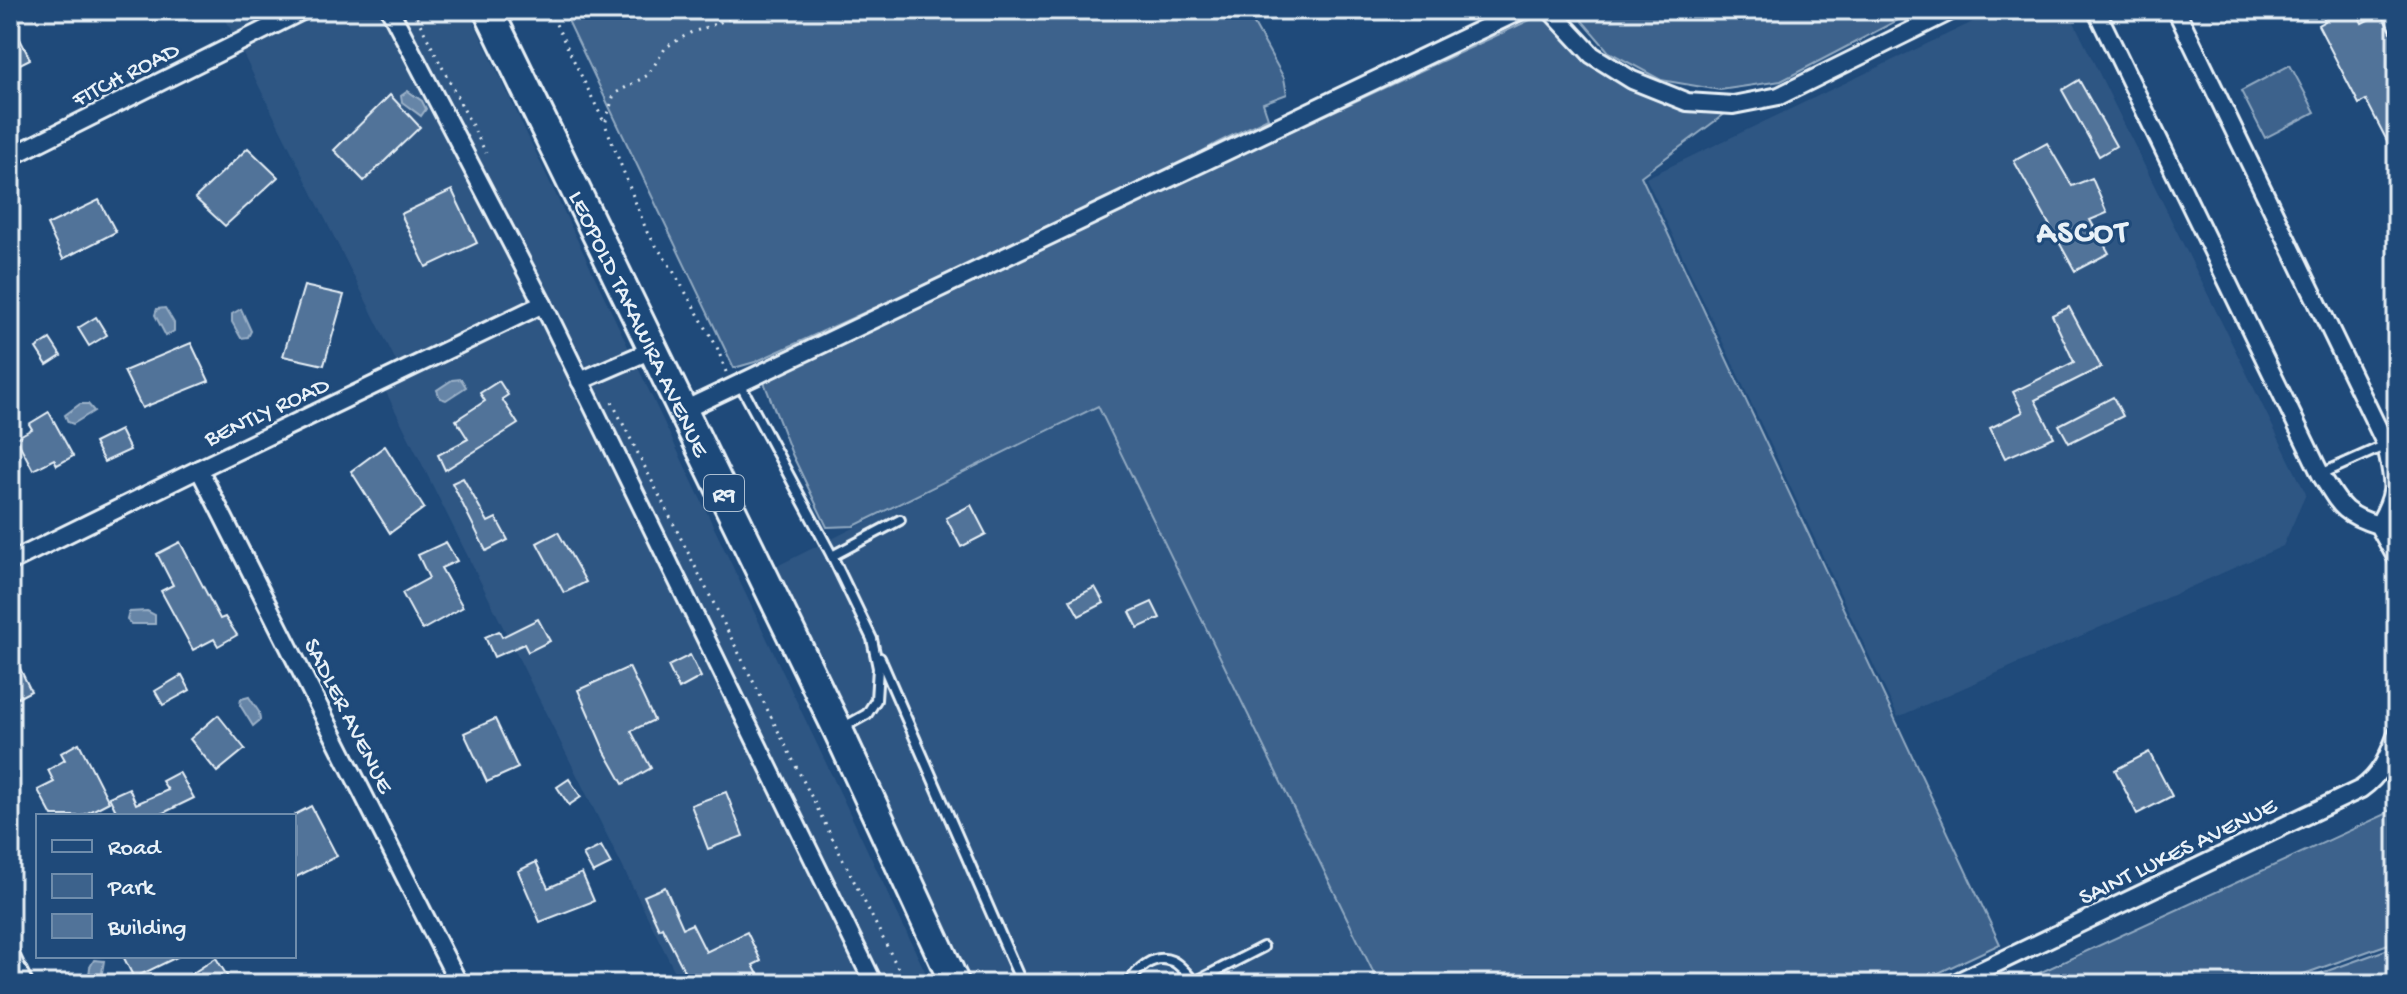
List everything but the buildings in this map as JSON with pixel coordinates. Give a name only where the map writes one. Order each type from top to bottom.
[{"type":"highway","name":"LEOPOLD TAKAWIRA AVENUE","points":[[488,10],[838,730],[951,982]]},
{"type":"street","name":"FITCH ROAD","points":[[10,157],[304,10]]},
{"type":"street","points":[[390,10],[543,304],[874,984]]},
{"type":"street","points":[[684,410],[1522,10]]},
{"type":"street","points":[[1550,10],[1592,55],[1632,80],[1687,102],[1733,105],[1779,96],[1953,10]]},
{"type":"street","points":[[2096,10],[2321,475],[2343,510],[2378,525],[2397,559]]},
{"type":"street","points":[[2176,10],[2392,442],[2394,490],[2390,505],[2378,525]]},
{"type":"street","name":"BENTLY ROAD","points":[[10,562],[543,304]]},
{"type":"street","points":[[580,381],[654,349]]},
{"type":"street","name":"SADLER AVENUE","points":[[199,469],[459,984]]},
{"type":"street","name":"SAINT LUKES AVENUE","points":[[1953,984],[2361,789],[2374,780],[2386,763],[2397,734]]},
{"type":"street","points":[[10,955],[24,984]]},
{"type":"lane","points":[[737,385],[832,556],[872,639],[1022,984]]},
{"type":"lane","points":[[2321,475],[2392,442]]},
{"type":"lane","points":[[832,556],[900,520]]},
{"type":"lane","points":[[838,730],[867,714],[876,700],[878,668],[872,639]]},
{"type":"lane","points":[[1129,984],[1138,970],[1156,959],[1172,961],[1195,983],[1263,947]]},
{"type":"path","points":[[413,10],[491,164]]},
{"type":"path","points":[[549,10],[605,124],[647,232],[672,269],[737,385]]},
{"type":"path","points":[[605,124],[614,94],[648,75],[666,47],[744,10]]},
{"type":"path","points":[[597,373],[906,984]]},
{"type":"path","points":[[2382,984],[2397,977]]},
{"type":"shaded area","points":[[221,10],[468,10],[931,984],[681,984],[382,384],[402,373]]},
{"type":"shaded area","points":[[1998,10],[2068,10],[2306,494],[2283,546],[1898,717],[1646,178]]},
{"type":"shaded area","points":[[408,91],[422,101],[426,109],[421,116],[402,102],[401,96]]},
{"type":"shaded area","points":[[165,308],[174,323],[174,331],[166,336],[155,315],[157,309]]},
{"type":"shaded area","points":[[241,309],[251,331],[248,337],[241,338],[232,322],[232,314]]},
{"type":"shaded area","points":[[461,379],[466,387],[446,400],[440,398],[437,390],[452,380]]},
{"type":"shaded area","points":[[80,404],[88,404],[94,411],[73,424],[68,422],[65,415]]},
{"type":"shaded area","points":[[1098,407],[1378,984],[969,984],[767,571]]},
{"type":"shaded area","points":[[147,611],[155,615],[155,624],[131,624],[127,620],[129,612]]},
{"type":"shaded area","points":[[249,697],[259,712],[260,720],[253,726],[240,705],[241,699]]},
{"type":"shaded area","points":[[94,960],[104,961],[100,984],[88,984],[90,967]]},
{"type":"green space","points":[[563,10],[1246,10],[1284,78],[1287,94],[1263,103],[1268,118],[1156,178],[755,362],[734,368]]},
{"type":"green space","points":[[1573,10],[1917,10],[1781,81],[1720,90],[1661,80],[1609,52]]},
{"type":"green space","points":[[1545,13],[1588,59],[1730,110],[1641,176],[2000,944],[1915,984],[1379,984],[1098,406],[854,526],[827,527],[792,454],[762,377]]},
{"type":"green space","points":[[2290,65],[2315,112],[2265,138],[2241,91]]},
{"type":"green space","points":[[2397,804],[2397,941],[2301,975],[2290,984],[2015,984],[2384,815]]},
{"type":"green space","points":[[2397,946],[2397,984],[2297,984],[2302,980]]},
{"type":"district","name":"ASCOT","points":[[2083,230]]}]
